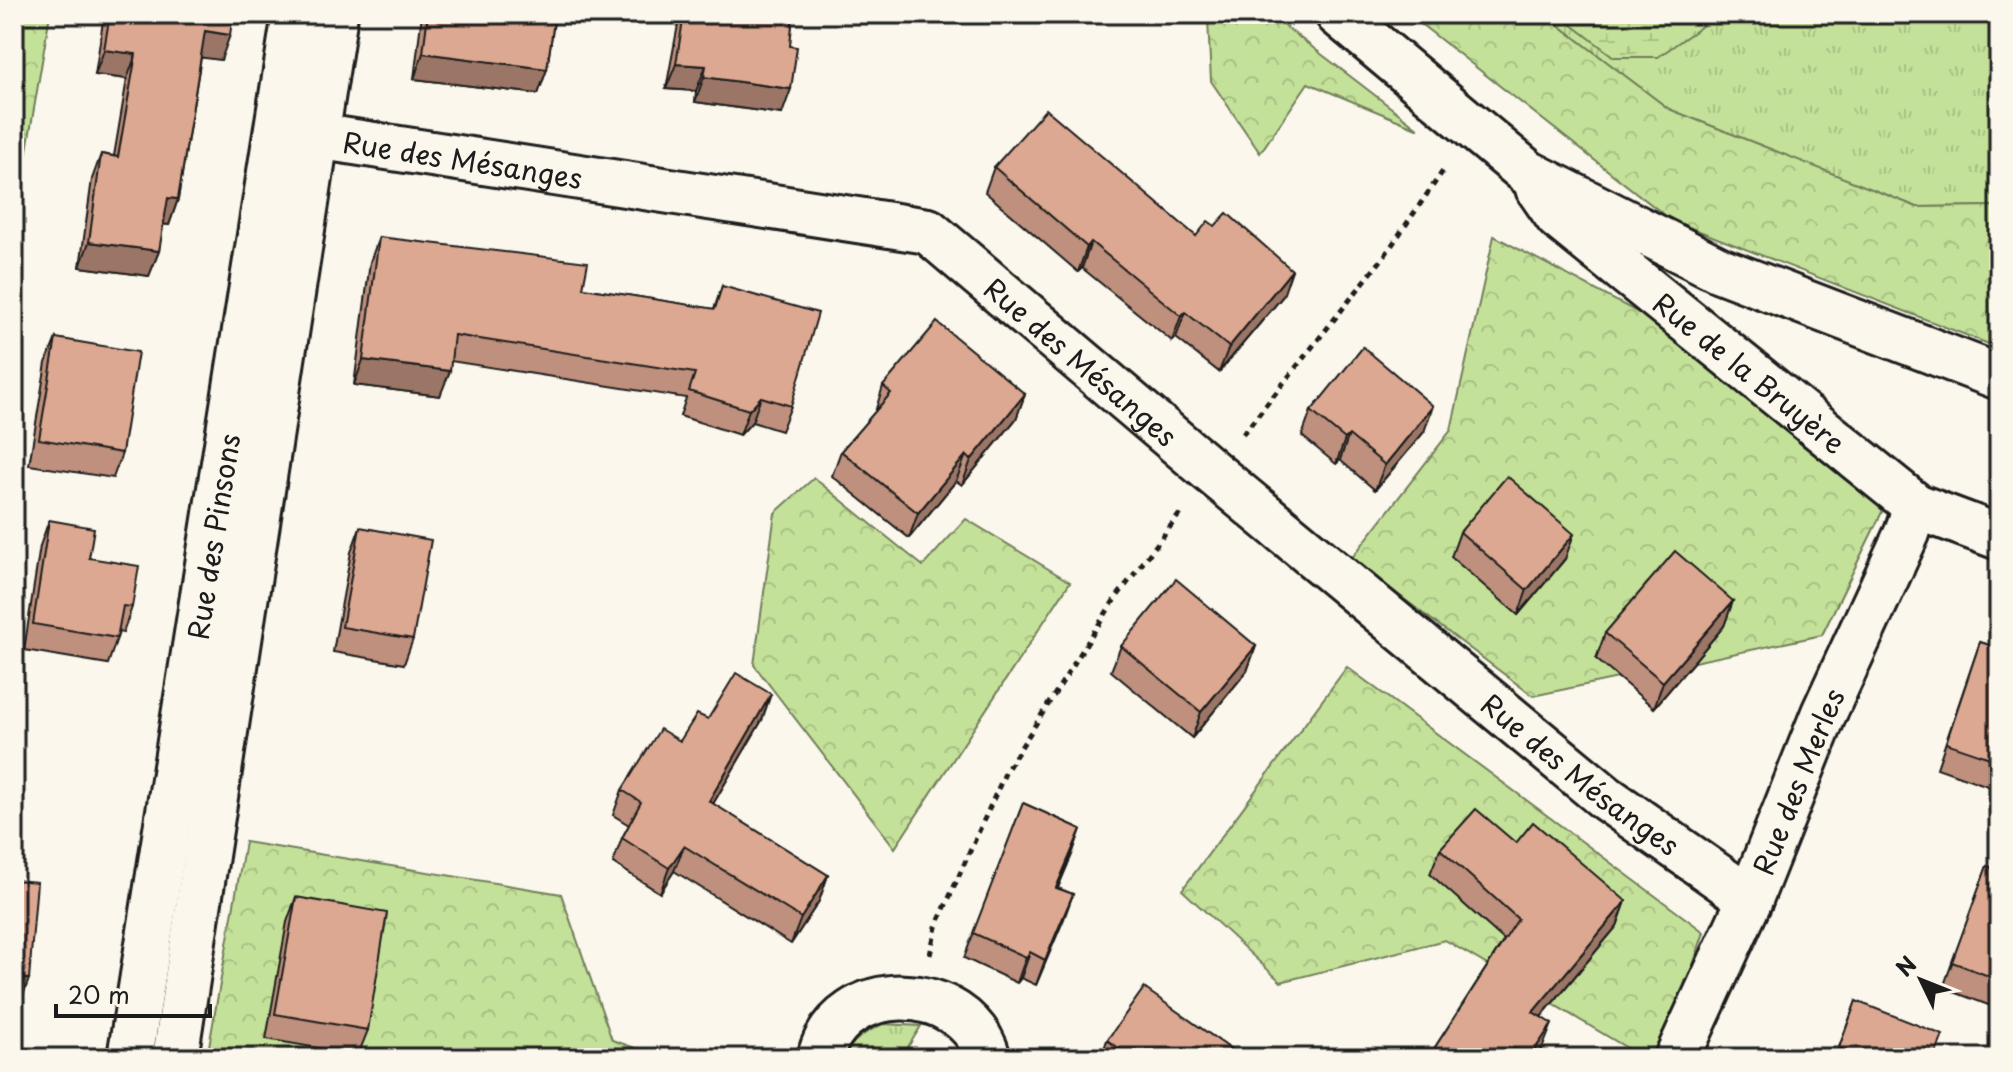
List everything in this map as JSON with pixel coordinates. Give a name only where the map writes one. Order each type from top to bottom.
[{"type":"street","name":"Rue des Pinsons","points":[[175,1058],[297,132],[295,14]]},
{"type":"street","name":"Rue des Pinsons","points":[[132,1043],[297,132],[335,14]]},
{"type":"street","name":"Rue de la Bruyère","points":[[1338,14],[1528,173],[1720,270],[1999,377]]},
{"type":"street","name":"Rue des Mésanges","points":[[297,132],[928,231],[1212,472],[1606,798],[1750,899]]},
{"type":"street","name":"Rue de la Bruyère","points":[[1528,173],[1558,217],[1916,506],[1999,537]]},
{"type":"street","name":"Rue des Merles","points":[[1677,1058],[1750,899],[1824,713],[1907,533],[1916,506]]},
{"type":"street","points":[[820,1058],[834,1030],[857,1009],[878,1000],[909,996],[930,1001],[958,1014],[984,1046],[988,1058]]},
{"type":"street","points":[[97,1058],[132,1043]]},
{"type":"path","points":[[930,1001],[927,966],[936,927],[1006,771],[1113,602],[1383,258],[1475,129]]},
{"type":"green space","points":[[14,14],[50,14],[14,227]]},
{"type":"green space","points":[[1199,14],[1269,14],[1419,129],[1308,83],[1260,153],[1211,81],[1208,19]]},
{"type":"green space","points":[[1408,14],[1544,14],[1669,109],[1917,207],[1999,206],[1999,348],[1671,220]]},
{"type":"green space","points":[[1544,14],[1999,14],[1999,206],[1917,207],[1668,109]]},
{"type":"green space","points":[[1558,14],[1719,14],[1658,57],[1614,57]]},
{"type":"green space","points":[[1494,236],[1669,329],[1883,510],[1822,635],[1533,696],[1351,559],[1451,430]]},
{"type":"green space","points":[[814,478],[923,566],[966,519],[1070,582],[895,848],[754,665],[775,513]]},
{"type":"green space","points":[[1347,667],[1704,932],[1662,1058],[1644,1058],[1445,940],[1281,982],[1182,890]]},
{"type":"green space","points":[[245,842],[561,894],[612,1040],[664,1058],[232,1058],[208,1052]]},
{"type":"green space","points":[[883,1024],[921,1026],[901,1058],[843,1058],[860,1037]]},
{"type":"building","points":[[110,14],[233,14],[230,35],[205,31],[178,199],[168,198],[159,251],[89,242],[101,154],[118,157],[136,54],[104,50]]},
{"type":"building","points":[[428,14],[555,14],[547,69],[423,53]]},
{"type":"building","points":[[684,14],[793,14],[790,46],[797,47],[791,89],[704,77],[706,66],[676,64]]},
{"type":"building","points":[[1046,109],[1196,236],[1208,221],[1215,226],[1227,213],[1292,270],[1229,347],[1185,312],[1181,316],[1091,242],[1087,247],[994,167]]},
{"type":"building","points":[[379,237],[588,262],[583,288],[715,309],[722,286],[818,313],[791,406],[761,397],[749,410],[689,391],[695,373],[454,335],[450,371],[363,360]]},
{"type":"building","points":[[937,322],[1025,394],[971,460],[966,455],[918,513],[841,451],[891,393],[883,386]]},
{"type":"building","points":[[56,338],[138,352],[122,453],[39,439]]},
{"type":"building","points":[[1363,347],[1433,406],[1385,465],[1349,435],[1345,439],[1311,411]]},
{"type":"building","points":[[1507,476],[1574,534],[1527,590],[1460,532]]},
{"type":"building","points":[[49,520],[94,528],[89,558],[139,566],[132,607],[123,606],[117,638],[33,624]]},
{"type":"building","points":[[360,527],[431,540],[413,639],[342,627]]},
{"type":"building","points":[[1675,551],[1733,601],[1663,682],[1605,633]]},
{"type":"building","points":[[1176,579],[1256,646],[1201,712],[1121,646]]},
{"type":"building","points":[[1980,642],[1999,648],[1999,761],[1946,743]]},
{"type":"building","points":[[736,673],[771,694],[709,801],[828,875],[801,918],[684,846],[669,868],[622,838],[641,802],[622,790],[660,729],[680,741],[697,714],[708,719]]},
{"type":"building","points":[[1023,803],[1081,829],[1056,888],[1073,894],[1045,960],[1030,952],[1026,957],[973,933]]},
{"type":"building","points":[[1476,809],[1516,843],[1533,822],[1626,901],[1533,1012],[1552,1024],[1529,1058],[1515,1049],[1509,1058],[1428,1058],[1518,919],[1440,849]]},
{"type":"building","points":[[1987,866],[1999,871],[1999,980],[1952,962]]},
{"type":"building","points":[[14,880],[37,882],[29,979],[14,978]]},
{"type":"building","points":[[296,897],[387,913],[368,1030],[275,1014]]},
{"type":"building","points":[[1144,988],[1242,1057],[1133,1058],[1107,1040]]},
{"type":"building","points":[[1856,1001],[1943,1035],[1934,1058],[1858,1058],[1839,1048]]}]
